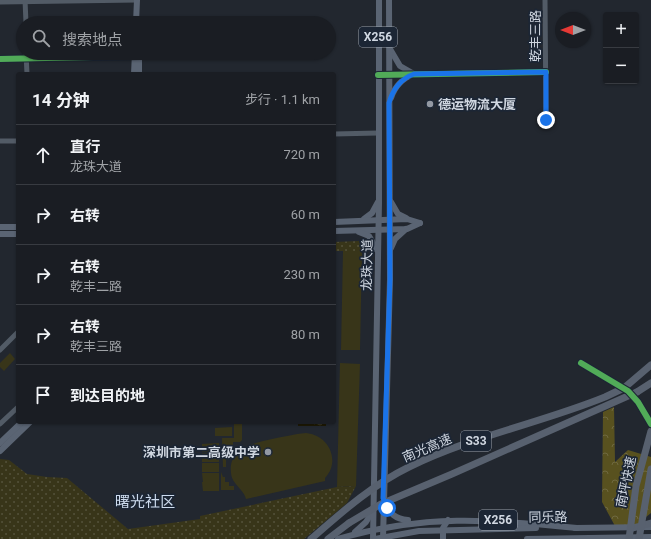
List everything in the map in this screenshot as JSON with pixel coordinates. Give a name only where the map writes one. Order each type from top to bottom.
[{"type":"highway","name":"南光高速","points":[[311,539],[359,498],[409,467],[452,449],[605,398],[624,388],[651,364]]},
{"type":"highway","name":"S33","points":[[328,539],[349,522],[381,504],[620,401],[651,383]]},
{"type":"highway","name":"南坪快速","points":[[634,538],[636,486],[651,431]]},
{"type":"highway","name":"南坪快速","points":[[634,538],[651,469]]},
{"type":"highway","points":[[633,528],[651,523]]},
{"type":"highway","points":[[634,538],[642,539]]},
{"type":"main road","points":[[136,16],[137,0]]},
{"type":"main road","points":[[140,16],[141,0]]},
{"type":"main road","name":"龙珠大道","points":[[373,530],[379,229],[379,0]]},
{"type":"main road","name":"龙珠大道","points":[[383,539],[382,528],[390,252],[389,0]]},
{"type":"main road","points":[[389,47],[400,66],[414,74]]},
{"type":"main road","points":[[134,72],[136,60]]},
{"type":"main road","points":[[138,60],[139,72]]},
{"type":"main road","points":[[389,103],[398,84],[406,77],[414,74]]},
{"type":"main road","points":[[361,220],[372,213],[379,198]]},
{"type":"main road","points":[[390,198],[395,211],[407,219],[420,223],[407,229],[395,239],[390,252]]},
{"type":"main road","points":[[336,222],[407,219]]},
{"type":"main road","points":[[0,227],[16,226]]},
{"type":"main road","points":[[336,231],[407,229]]},
{"type":"main road","points":[[356,231],[371,239],[376,246],[378,257]]},
{"type":"main road","points":[[0,234],[16,234]]},
{"type":"main road","points":[[0,443],[20,424]]},
{"type":"main road","points":[[0,451],[28,424]]},
{"type":"main road","name":"X256","points":[[383,498],[390,512],[395,517],[402,520],[418,522]]},
{"type":"main road","points":[[348,536],[363,526],[369,519],[373,500]]},
{"type":"main road","points":[[443,539],[443,528],[448,520]]},
{"type":"main road","name":"X256","points":[[382,528],[418,522],[448,520],[502,520],[577,528]]},
{"type":"main road","name":"同乐路","points":[[374,539],[419,531],[651,527]]},
{"type":"main road","points":[[338,539],[382,528]]},
{"type":"main road","name":"X256","points":[[373,530],[374,539]]},
{"type":"main road","name":"同乐路","points":[[527,539],[651,537]]},
{"type":"main road","points":[[570,539],[578,538]]},
{"type":"street","points":[[0,2],[137,0]]},
{"type":"street","name":"乾丰三路","points":[[545,0],[546,120]]},
{"type":"street","points":[[25,1],[26,16]]},
{"type":"street","points":[[0,59],[16,57]]},
{"type":"street","points":[[26,60],[27,72]]},
{"type":"street","points":[[378,75],[546,72]]},
{"type":"street","points":[[336,134],[378,133]]},
{"type":"street","points":[[0,141],[16,141]]},
{"type":"street","points":[[0,350],[16,334]]},
{"type":"street","points":[[582,363],[610,379],[633,396],[651,424]]},
{"type":"street","points":[[0,424],[16,409]]},
{"type":"shaded area","points":[[359,241],[362,251],[336,251],[336,242]]},
{"type":"shaded area","points":[[343,251],[362,251],[360,350],[341,350]]},
{"type":"shaded area","points":[[10,353],[15,359],[4,371],[0,367],[0,363]]},
{"type":"shaded area","points":[[340,363],[360,364],[356,486],[337,487]]},
{"type":"shaded area","points":[[234,424],[242,424],[242,440],[240,442],[233,442],[233,450],[229,451],[229,460],[226,460],[226,467],[223,467],[222,438],[234,438]]},
{"type":"shaded area","points":[[232,427],[232,436],[215,436],[215,428]]},
{"type":"shaded area","points":[[306,433],[321,438],[330,450],[332,464],[325,481],[246,499],[243,492],[233,481],[231,473],[231,465],[238,452],[258,442]]},
{"type":"shaded area","points":[[219,443],[219,452],[202,452],[202,444]]},
{"type":"shaded area","points":[[202,453],[219,453],[219,462],[202,462]]},
{"type":"shaded area","points":[[0,459],[9,460],[27,474],[67,478],[128,529],[200,519],[200,516],[337,487],[356,486],[347,503],[304,539],[0,539]]},
{"type":"shaded area","points":[[202,463],[219,463],[219,472],[202,472]]},
{"type":"shaded area","points":[[221,472],[223,477],[225,477],[225,482],[229,482],[229,486],[234,486],[234,490],[221,490]]},
{"type":"shaded area","points":[[202,473],[219,473],[219,482],[203,482]]},
{"type":"shaded area","points":[[202,482],[219,482],[219,491],[203,491]]},
{"type":"green space","points":[[614,407],[615,462],[628,450],[651,457],[651,513],[646,517],[641,525],[615,526],[602,502],[603,412]]},
{"type":"water","points":[[298,424],[326,424],[326,426],[298,426]]},
{"type":"cycle path","points":[[0,59],[16,59]]},
{"type":"cycle path","points":[[378,75],[546,72]]},
{"type":"cycle path","points":[[581,363],[628,391],[638,402],[651,424]]},
{"type":"place","name":"德运物流大厦","points":[[430,104]]},
{"type":"place","name":"深圳市第二高级中学","points":[[268,452]]},
{"type":"district","name":"曙光社区","points":[[145,502]]},
{"type":"route","points":[[387,508],[383,498],[388,390],[390,279],[389,103],[394,89],[402,80],[414,74],[546,72],[546,120]]}]
